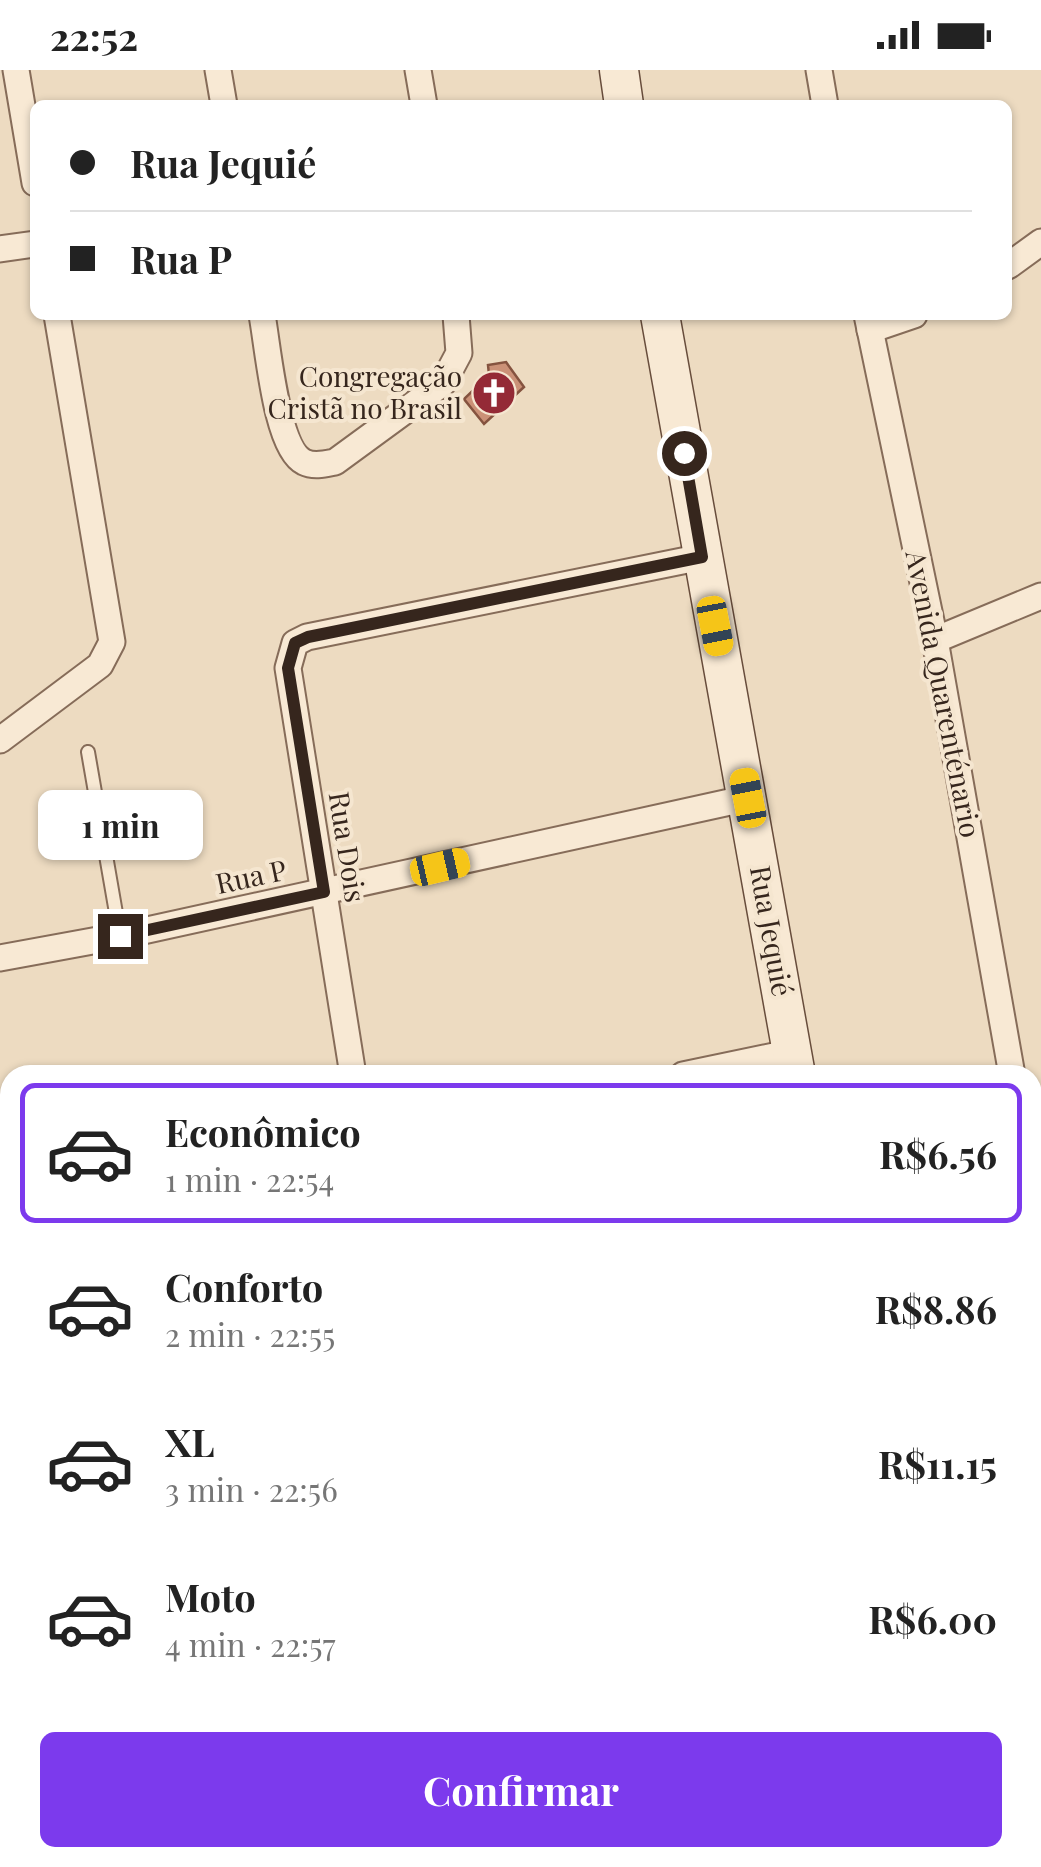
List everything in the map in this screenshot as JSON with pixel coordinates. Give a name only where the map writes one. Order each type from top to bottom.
[{"type":"main road","points":[[618,70],[623,100]]},
{"type":"main road","name":"Rua Jequié","points":[[661,320],[794,1064]]},
{"type":"street","points":[[16,70],[30,153]]},
{"type":"street","points":[[218,70],[223,100]]},
{"type":"street","points":[[418,70],[423,100]]},
{"type":"street","points":[[1012,263],[1041,242]]},
{"type":"street","points":[[0,249],[30,245]]},
{"type":"street","points":[[0,740],[100,665],[112,642],[59,320]]},
{"type":"street","points":[[263,320],[286,443],[302,462],[320,465],[335,462],[442,383],[459,353],[457,327]]},
{"type":"street","name":"Avenida Quarenténario","points":[[868,323],[936,640],[1010,1065]]},
{"type":"street","name":"Rua Dois","points":[[350,1065],[288,668],[295,643],[308,637],[702,557]]},
{"type":"street","points":[[936,640],[1041,596]]},
{"type":"street","name":"Rua P","points":[[0,958],[120,936],[748,798]]},
{"type":"lane","points":[[88,752],[120,936]]},
{"type":"building","name":"Congregação Cristã no Brasil","points":[[506,362],[524,387],[484,424],[464,399],[489,375],[488,365]]},
{"type":"place","name":"Congregação Cristã no Brasil","points":[[494,393]]},
{"type":"route","points":[[120,936],[324,892],[288,668],[295,643],[308,637],[702,557],[684,453]]}]
